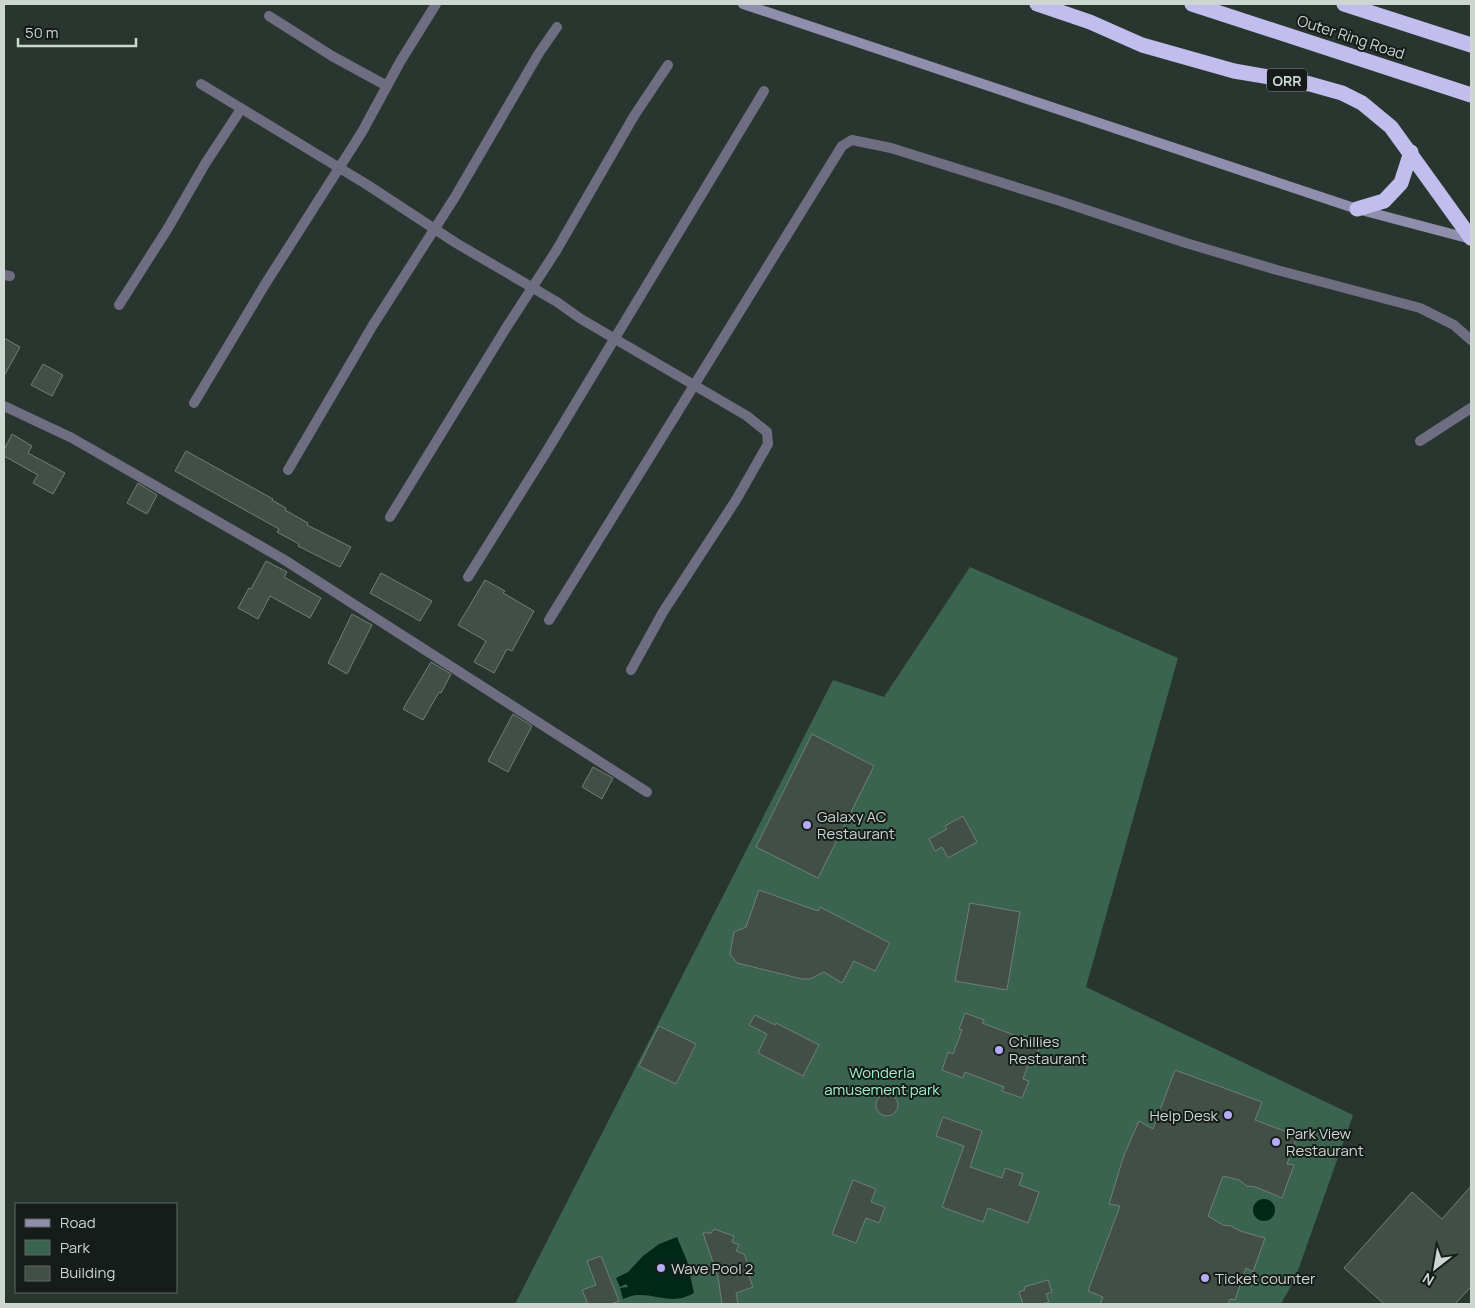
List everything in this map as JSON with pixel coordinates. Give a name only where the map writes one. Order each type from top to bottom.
[{"type":"highway","name":"ORR","points":[[1038,4],[1090,22],[1151,47],[1234,71],[1310,84],[1342,93],[1362,103],[1391,127],[1411,152],[1471,238]]},
{"type":"highway","name":"Outer Ring Road","points":[[1192,4],[1471,95]]},
{"type":"highway","name":"Outer Ring Road","points":[[1344,4],[1471,45]]},
{"type":"highway","points":[[1357,209],[1384,201],[1401,183],[1411,152]]},
{"type":"main road","points":[[743,4],[1357,209],[1471,238]]},
{"type":"street","points":[[194,403],[264,286],[362,132],[436,4]]},
{"type":"street","points":[[269,16],[332,56],[387,86]]},
{"type":"street","points":[[288,470],[373,325],[455,197],[539,53],[557,27]]},
{"type":"street","points":[[390,517],[565,236],[634,116],[668,65]]},
{"type":"street","points":[[201,84],[339,168],[434,229],[747,416],[767,432],[768,444],[736,500],[663,612],[631,670]]},
{"type":"street","points":[[468,577],[764,92]]},
{"type":"street","points":[[119,305],[241,109]]},
{"type":"street","points":[[550,620],[842,146],[852,140],[891,148],[1186,243],[1277,270],[1420,308],[1454,325],[1471,340]]},
{"type":"street","points":[[4,406],[72,438],[283,559],[647,792]]},
{"type":"street","points":[[1420,441],[1471,408]]},
{"type":"green space","name":"Wonderla amusement park","points":[[970,567],[1178,658],[1086,987],[1353,1115],[1295,1279],[1281,1304],[515,1304],[833,680],[884,697]]},
{"type":"shaded area","points":[[1264,1199],[1272,1202],[1275,1210],[1272,1218],[1264,1221],[1256,1218],[1253,1210],[1256,1202]]},
{"type":"shaded area","name":"Wave Pool 2","points":[[677,1237],[687,1261],[694,1293],[686,1297],[673,1299],[639,1295],[623,1299],[620,1288],[628,1287],[626,1284],[620,1287],[616,1278],[628,1272],[643,1256],[659,1244]]},
{"type":"building","points":[[4,338],[20,347],[4,376]]},
{"type":"building","points":[[43,364],[63,375],[52,396],[31,385]]},
{"type":"building","points":[[12,434],[32,446],[28,453],[65,473],[53,494],[33,483],[38,475],[4,456],[4,450]]},
{"type":"building","points":[[186,451],[273,499],[286,508],[285,510],[308,523],[307,525],[351,547],[340,567],[298,546],[299,544],[277,532],[279,529],[175,471]]},
{"type":"building","points":[[138,483],[157,495],[147,514],[127,503]]},
{"type":"building","points":[[266,561],[287,572],[284,577],[321,598],[310,618],[270,596],[258,619],[238,608]]},
{"type":"building","points":[[381,573],[432,601],[420,621],[370,593]]},
{"type":"building","points":[[485,580],[534,611],[512,651],[507,649],[494,673],[474,662],[486,641],[458,625]]},
{"type":"building","points":[[352,614],[372,625],[347,674],[328,663]]},
{"type":"building","points":[[431,662],[451,674],[423,720],[403,709]]},
{"type":"building","points":[[513,714],[532,726],[508,772],[488,761]]},
{"type":"building","points":[[812,734],[874,766],[818,878],[756,847]]},
{"type":"building","points":[[593,767],[613,778],[602,799],[582,787]]},
{"type":"building","points":[[963,816],[977,842],[948,858],[942,847],[935,851],[929,839],[947,829],[945,826]]},
{"type":"building","points":[[759,890],[818,911],[820,907],[890,943],[875,971],[854,961],[842,983],[824,972],[810,979],[802,979],[737,963],[730,954],[734,932],[746,927]]},
{"type":"building","points":[[970,903],[1020,912],[1007,990],[955,981]]},
{"type":"building","points":[[965,1013],[984,1020],[982,1023],[1022,1038],[1023,1035],[1041,1042],[1036,1057],[1031,1056],[1023,1079],[1029,1081],[1022,1098],[1002,1091],[1004,1087],[965,1072],[963,1078],[942,1070],[948,1052],[953,1054],[962,1030],[959,1029]]},
{"type":"building","points":[[755,1015],[775,1025],[776,1023],[819,1045],[803,1076],[758,1053],[767,1034],[749,1025]]},
{"type":"building","points":[[659,1026],[696,1044],[676,1084],[639,1066]]},
{"type":"building","points":[[1175,1070],[1262,1102],[1255,1120],[1297,1136],[1287,1164],[1294,1165],[1282,1198],[1256,1187],[1247,1186],[1239,1180],[1223,1176],[1208,1216],[1223,1225],[1265,1238],[1253,1272],[1246,1268],[1235,1300],[1230,1299],[1228,1304],[1100,1304],[1103,1297],[1088,1291],[1120,1206],[1109,1204],[1124,1155],[1139,1121],[1153,1129]]},
{"type":"building","points":[[887,1094],[895,1097],[898,1105],[895,1113],[887,1116],[879,1113],[876,1105],[879,1097]]},
{"type":"building","points":[[943,1117],[982,1131],[970,1167],[1002,1178],[1005,1168],[1023,1174],[1019,1185],[1039,1192],[1028,1223],[988,1208],[983,1222],[942,1207],[964,1146],[936,1136]]},
{"type":"building","points":[[853,1180],[876,1189],[871,1202],[885,1207],[879,1223],[866,1218],[856,1243],[832,1234]]},
{"type":"building","points":[[1471,1186],[1471,1287],[1455,1304],[1384,1304],[1344,1268],[1412,1192],[1442,1219]]},
{"type":"building","points":[[714,1229],[734,1236],[732,1242],[739,1245],[736,1251],[744,1254],[749,1267],[746,1268],[753,1287],[736,1293],[738,1304],[722,1304],[718,1277],[703,1233],[711,1233]]},
{"type":"building","points":[[601,1256],[619,1301],[611,1304],[588,1304],[582,1290],[596,1285],[587,1261]]},
{"type":"building","points":[[1048,1280],[1052,1292],[1046,1294],[1049,1302],[1023,1304],[1019,1292],[1025,1290],[1024,1287]]},
{"type":"place","name":"Galaxy AC Restaurant","points":[[807,825]]},
{"type":"place","name":"Chillies Restaurant","points":[[999,1050]]},
{"type":"place","name":"Help Desk","points":[[1228,1115]]},
{"type":"place","name":"Park View Restaurant","points":[[1276,1142]]},
{"type":"place","name":"Wave Pool 2","points":[[661,1268]]},
{"type":"place","name":"Ticket counter","points":[[1205,1278]]}]
